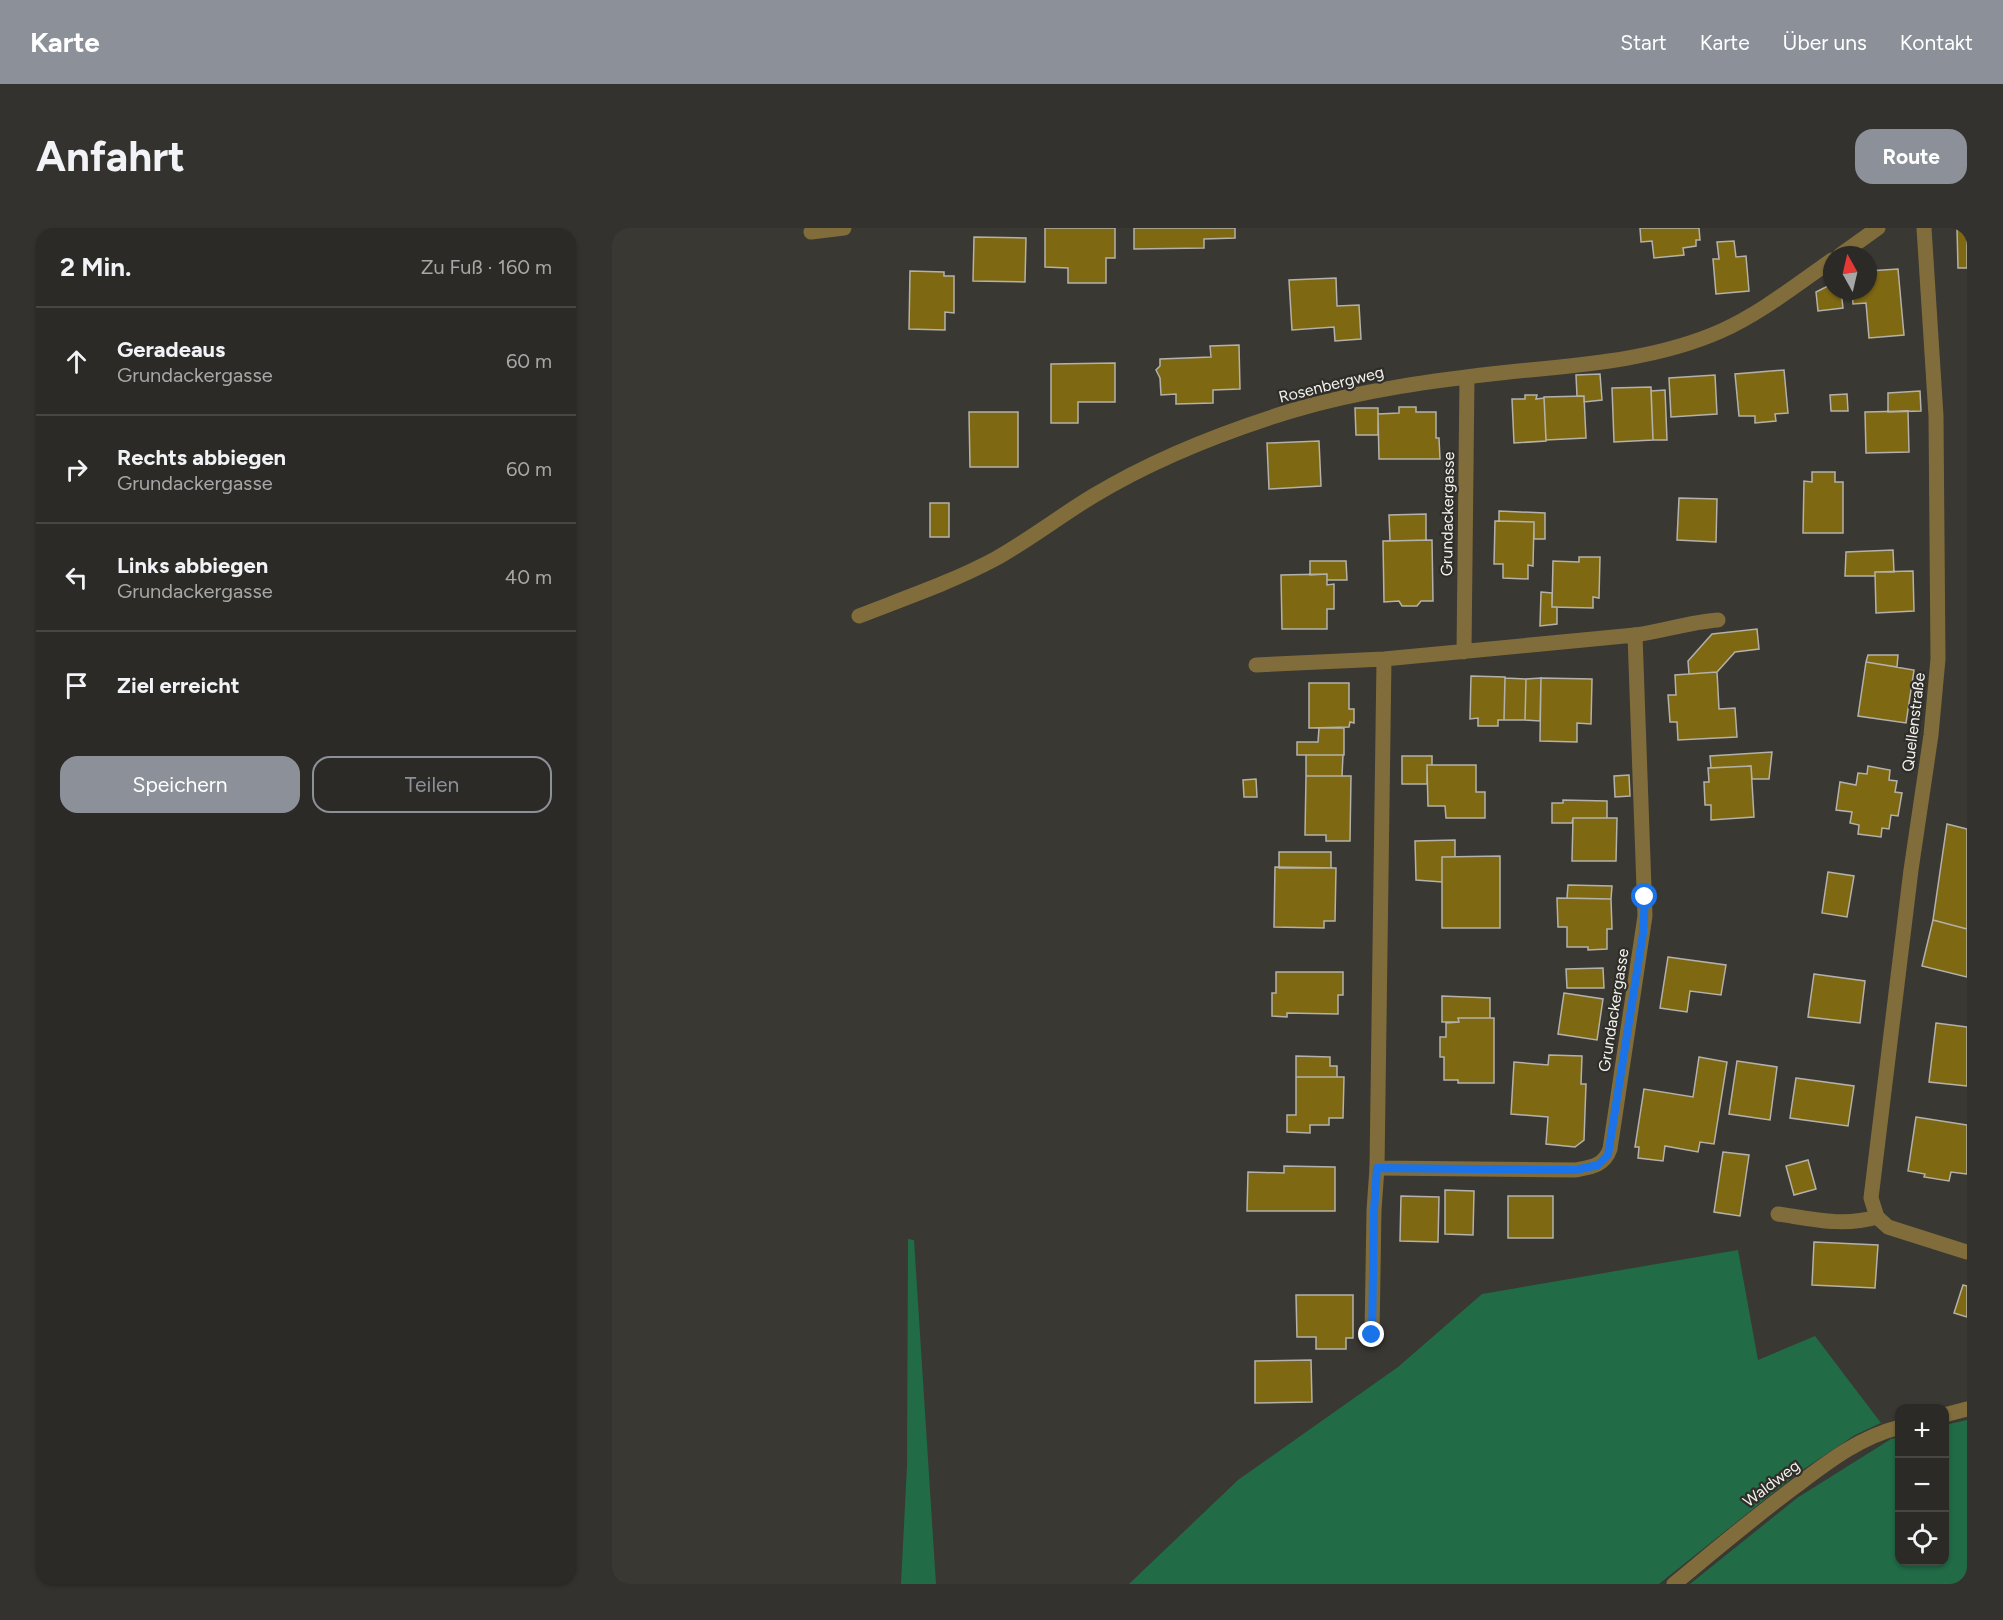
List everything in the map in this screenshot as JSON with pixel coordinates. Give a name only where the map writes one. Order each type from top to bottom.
[{"type":"street","points":[[811,232],[844,228]]},
{"type":"street","points":[[1853,246],[1878,228]]},
{"type":"street","name":"Quellenstraße","points":[[1877,1217],[1871,1198],[1873,1179],[1911,870],[1931,735],[1938,659],[1936,416],[1924,228]]},
{"type":"street","name":"Rosenbergweg","points":[[859,616],[930,589],[995,559],[1114,484],[1162,459],[1263,421],[1326,402],[1404,385],[1601,362],[1698,339],[1736,324],[1823,266]]},
{"type":"street","name":"Grundackergasse","points":[[1464,652],[1467,377]]},
{"type":"street","points":[[1256,665],[1384,659],[1464,652],[1657,632],[1687,624],[1718,620]]},
{"type":"street","name":"Grundackergasse","points":[[1377,1168],[1575,1170],[1598,1165],[1608,1155],[1645,916],[1635,634]]},
{"type":"street","points":[[1372,1335],[1377,1168],[1384,659]]},
{"type":"street","points":[[1778,1214],[1838,1223],[1877,1217],[1881,1223],[1896,1231],[1967,1252]]},
{"type":"street","points":[[1949,1413],[1967,1408]]},
{"type":"street","name":"Waldweg","points":[[1674,1584],[1764,1509],[1825,1464],[1867,1437],[1895,1427]]},
{"type":"green space","points":[[908,1239],[914,1240],[936,1584],[901,1584],[907,1465]]},
{"type":"green space","points":[[1738,1250],[1758,1360],[1815,1336],[1881,1423],[1855,1435],[1798,1473],[1659,1584],[1129,1584],[1238,1480],[1398,1367],[1482,1294]]},
{"type":"green space","points":[[1967,1420],[1967,1584],[1690,1584],[1797,1498],[1895,1438],[1895,1566],[1949,1566],[1949,1424]]},
{"type":"building","points":[[1045,228],[1115,228],[1115,258],[1106,258],[1106,283],[1068,283],[1068,268],[1045,267]]},
{"type":"building","points":[[1134,228],[1235,228],[1235,238],[1204,239],[1204,248],[1134,249]]},
{"type":"building","points":[[1640,228],[1699,228],[1700,240],[1696,240],[1696,246],[1683,248],[1684,255],[1654,258],[1652,241],[1641,242]]},
{"type":"building","points":[[1957,228],[1967,228],[1967,268],[1958,268]]},
{"type":"building","points":[[974,237],[1026,238],[1025,282],[973,281]]},
{"type":"building","points":[[1734,241],[1736,257],[1746,256],[1749,291],[1716,294],[1713,259],[1719,259],[1717,242]]},
{"type":"building","points":[[1898,269],[1904,335],[1869,338],[1866,303],[1853,304],[1853,300],[1877,300],[1877,270]]},
{"type":"building","points":[[910,271],[944,272],[944,276],[954,276],[954,313],[945,312],[945,330],[909,329]]},
{"type":"building","points":[[1336,278],[1337,306],[1359,305],[1361,339],[1335,341],[1334,327],[1292,330],[1289,280]]},
{"type":"building","points":[[1823,288],[1823,300],[1842,300],[1843,308],[1818,311],[1816,292]]},
{"type":"building","points":[[1239,345],[1240,389],[1213,390],[1213,403],[1176,404],[1176,394],[1161,395],[1160,378],[1156,370],[1160,366],[1160,359],[1211,357],[1210,346]]},
{"type":"building","points":[[1115,363],[1115,402],[1078,402],[1078,423],[1051,423],[1051,364]]},
{"type":"building","points":[[1784,370],[1788,413],[1775,414],[1776,421],[1755,423],[1755,416],[1739,416],[1735,374]]},
{"type":"building","points":[[1600,374],[1602,400],[1584,402],[1584,396],[1577,396],[1576,375]]},
{"type":"building","points":[[1715,375],[1717,414],[1671,417],[1669,378]]},
{"type":"building","points":[[1651,387],[1653,440],[1614,442],[1612,388]]},
{"type":"building","points":[[1665,390],[1667,440],[1653,440],[1651,391]]},
{"type":"building","points":[[1920,391],[1921,411],[1888,412],[1888,393]]},
{"type":"building","points":[[1847,394],[1848,411],[1831,411],[1830,395]]},
{"type":"building","points":[[1525,395],[1537,395],[1536,399],[1544,398],[1546,441],[1514,443],[1512,399],[1525,399]]},
{"type":"building","points":[[1584,396],[1586,438],[1546,440],[1544,397]]},
{"type":"building","points":[[1399,407],[1416,407],[1416,412],[1436,412],[1436,438],[1439,438],[1440,459],[1379,459],[1378,414],[1399,413]]},
{"type":"building","points":[[1355,408],[1378,408],[1378,435],[1356,435]]},
{"type":"building","points":[[1908,411],[1909,452],[1866,453],[1865,412]]},
{"type":"building","points":[[969,412],[1018,412],[1018,467],[970,467]]},
{"type":"building","points":[[1319,441],[1321,486],[1269,489],[1267,443]]},
{"type":"building","points":[[1812,472],[1835,472],[1835,482],[1843,482],[1843,533],[1803,533],[1804,481],[1812,482]]},
{"type":"building","points":[[1679,498],[1717,499],[1716,542],[1677,540]]},
{"type":"building","points":[[930,503],[949,503],[949,537],[930,537]]},
{"type":"building","points":[[1499,511],[1545,513],[1545,539],[1534,539],[1534,522],[1499,521]]},
{"type":"building","points":[[1426,514],[1426,540],[1390,541],[1389,515]]},
{"type":"building","points":[[1495,521],[1534,522],[1533,566],[1528,565],[1528,579],[1503,578],[1503,564],[1494,564]]},
{"type":"building","points":[[1432,540],[1433,601],[1421,601],[1417,606],[1402,606],[1399,601],[1384,602],[1383,541]]},
{"type":"building","points":[[1893,550],[1894,572],[1875,572],[1875,576],[1845,576],[1846,552]]},
{"type":"building","points":[[1579,557],[1600,557],[1599,598],[1593,597],[1593,608],[1552,607],[1553,561],[1579,562]]},
{"type":"building","points":[[1310,561],[1346,561],[1347,580],[1327,580],[1327,574],[1310,575]]},
{"type":"building","points":[[1913,571],[1914,611],[1876,613],[1875,572]]},
{"type":"building","points":[[1327,574],[1327,585],[1334,584],[1334,609],[1327,609],[1327,629],[1282,629],[1281,575]]},
{"type":"building","points":[[1541,592],[1552,593],[1552,607],[1557,607],[1557,624],[1540,626]]},
{"type":"building","points":[[1757,629],[1759,649],[1735,652],[1717,672],[1689,674],[1688,661],[1712,634]]},
{"type":"building","points":[[1868,655],[1898,655],[1897,667],[1866,662]]},
{"type":"building","points":[[1866,662],[1914,670],[1906,723],[1858,716]]},
{"type":"building","points":[[1717,672],[1719,709],[1735,708],[1737,737],[1678,740],[1677,722],[1670,722],[1668,695],[1676,695],[1675,675]]},
{"type":"building","points":[[1471,676],[1505,677],[1504,720],[1498,720],[1498,726],[1478,726],[1478,718],[1470,719]]},
{"type":"building","points":[[1505,678],[1526,679],[1525,720],[1504,720]]},
{"type":"building","points":[[1541,678],[1592,679],[1591,724],[1577,723],[1577,742],[1540,741]]},
{"type":"building","points":[[1541,678],[1540,721],[1525,720],[1526,679]]},
{"type":"building","points":[[1309,683],[1349,683],[1349,709],[1354,709],[1354,723],[1350,722],[1349,727],[1309,728]]},
{"type":"building","points":[[1319,728],[1344,728],[1344,755],[1297,755],[1297,742],[1318,742]]},
{"type":"building","points":[[1772,752],[1769,779],[1752,779],[1751,766],[1711,768],[1710,756]]},
{"type":"building","points":[[1306,755],[1343,755],[1342,776],[1306,776]]},
{"type":"building","points":[[1402,756],[1432,756],[1432,765],[1427,765],[1427,784],[1402,784]]},
{"type":"building","points":[[1427,765],[1476,765],[1476,792],[1485,792],[1485,818],[1446,818],[1445,806],[1428,806]]},
{"type":"building","points":[[1751,766],[1754,817],[1711,820],[1711,805],[1705,805],[1704,782],[1709,782],[1708,768]]},
{"type":"building","points":[[1868,766],[1890,770],[1889,780],[1897,781],[1895,792],[1902,793],[1898,816],[1891,815],[1889,829],[1882,828],[1881,837],[1858,834],[1859,825],[1850,823],[1852,812],[1836,810],[1840,782],[1856,785],[1858,773],[1867,774]]},
{"type":"building","points":[[1629,775],[1630,796],[1615,797],[1614,776]]},
{"type":"building","points":[[1306,776],[1351,776],[1350,841],[1326,841],[1326,835],[1305,835]]},
{"type":"building","points":[[1256,779],[1257,797],[1244,797],[1243,780]]},
{"type":"building","points":[[1563,800],[1607,801],[1607,818],[1573,818],[1572,823],[1552,823],[1552,803],[1563,803]]},
{"type":"building","points":[[1573,818],[1617,818],[1616,861],[1572,861]]},
{"type":"building","points":[[1947,824],[1967,829],[1967,929],[1933,920]]},
{"type":"building","points":[[1455,840],[1455,857],[1442,857],[1442,882],[1416,880],[1415,841]]},
{"type":"building","points":[[1279,852],[1331,852],[1331,868],[1279,868]]},
{"type":"building","points":[[1500,856],[1500,928],[1442,928],[1442,857]]},
{"type":"building","points":[[1275,867],[1336,868],[1335,921],[1324,921],[1324,928],[1274,927]]},
{"type":"building","points":[[1828,872],[1854,876],[1847,917],[1822,913]]},
{"type":"building","points":[[1568,885],[1612,886],[1611,899],[1567,898]]},
{"type":"building","points":[[1557,898],[1611,899],[1612,929],[1607,929],[1607,949],[1588,950],[1588,947],[1567,947],[1567,927],[1558,927]]},
{"type":"building","points":[[1933,920],[1967,929],[1967,977],[1922,966]]},
{"type":"building","points":[[1668,957],[1726,965],[1721,995],[1690,991],[1687,1012],[1660,1008]]},
{"type":"building","points":[[1603,968],[1604,988],[1567,988],[1566,969]]},
{"type":"building","points":[[1276,972],[1343,972],[1343,995],[1338,995],[1338,1014],[1287,1013],[1287,1017],[1272,1016],[1272,993],[1276,993]]},
{"type":"building","points":[[1814,974],[1865,981],[1860,1023],[1808,1017]]},
{"type":"building","points":[[1564,993],[1603,999],[1597,1040],[1558,1034]]},
{"type":"building","points":[[1442,996],[1490,998],[1490,1018],[1458,1018],[1459,1022],[1442,1022]]},
{"type":"building","points":[[1458,1018],[1494,1018],[1494,1083],[1458,1083],[1458,1080],[1444,1080],[1444,1057],[1440,1057],[1440,1037],[1446,1037],[1446,1023],[1459,1022]]},
{"type":"building","points":[[1936,1023],[1967,1027],[1967,1086],[1929,1082]]},
{"type":"building","points":[[1549,1055],[1582,1056],[1581,1084],[1586,1084],[1584,1140],[1575,1147],[1546,1144],[1548,1117],[1511,1114],[1514,1062],[1548,1065]]},
{"type":"building","points":[[1296,1056],[1330,1057],[1330,1066],[1337,1066],[1337,1077],[1296,1077]]},
{"type":"building","points":[[1699,1057],[1727,1062],[1714,1144],[1700,1142],[1698,1152],[1665,1146],[1663,1161],[1638,1158],[1639,1147],[1635,1147],[1644,1089],[1693,1097]]},
{"type":"building","points":[[1737,1061],[1777,1067],[1770,1120],[1729,1114]]},
{"type":"building","points":[[1296,1077],[1344,1077],[1343,1118],[1329,1118],[1329,1125],[1310,1125],[1310,1133],[1287,1132],[1287,1115],[1296,1115]]},
{"type":"building","points":[[1796,1078],[1854,1086],[1848,1126],[1790,1118]]},
{"type":"building","points":[[1916,1117],[1967,1125],[1967,1174],[1951,1172],[1949,1181],[1924,1177],[1925,1174],[1908,1171]]},
{"type":"building","points":[[1723,1152],[1749,1155],[1740,1216],[1714,1212]]},
{"type":"building","points":[[1808,1160],[1816,1189],[1794,1195],[1786,1166]]},
{"type":"building","points":[[1284,1166],[1335,1167],[1335,1211],[1247,1211],[1248,1172],[1284,1173]]},
{"type":"building","points":[[1445,1190],[1474,1191],[1473,1235],[1445,1234]]},
{"type":"building","points":[[1401,1196],[1439,1197],[1438,1242],[1400,1241]]},
{"type":"building","points":[[1508,1196],[1553,1196],[1553,1238],[1508,1238]]},
{"type":"building","points":[[1814,1242],[1878,1245],[1875,1288],[1812,1285]]},
{"type":"building","points":[[1963,1285],[1967,1286],[1967,1317],[1954,1313]]},
{"type":"building","points":[[1296,1295],[1353,1295],[1353,1338],[1346,1338],[1346,1349],[1316,1349],[1316,1337],[1297,1337]]},
{"type":"building","points":[[1311,1360],[1312,1402],[1255,1403],[1255,1361]]},
{"type":"route","points":[[1372,1335],[1377,1168],[1575,1170],[1598,1165],[1608,1155],[1643,933],[1645,897]]}]
